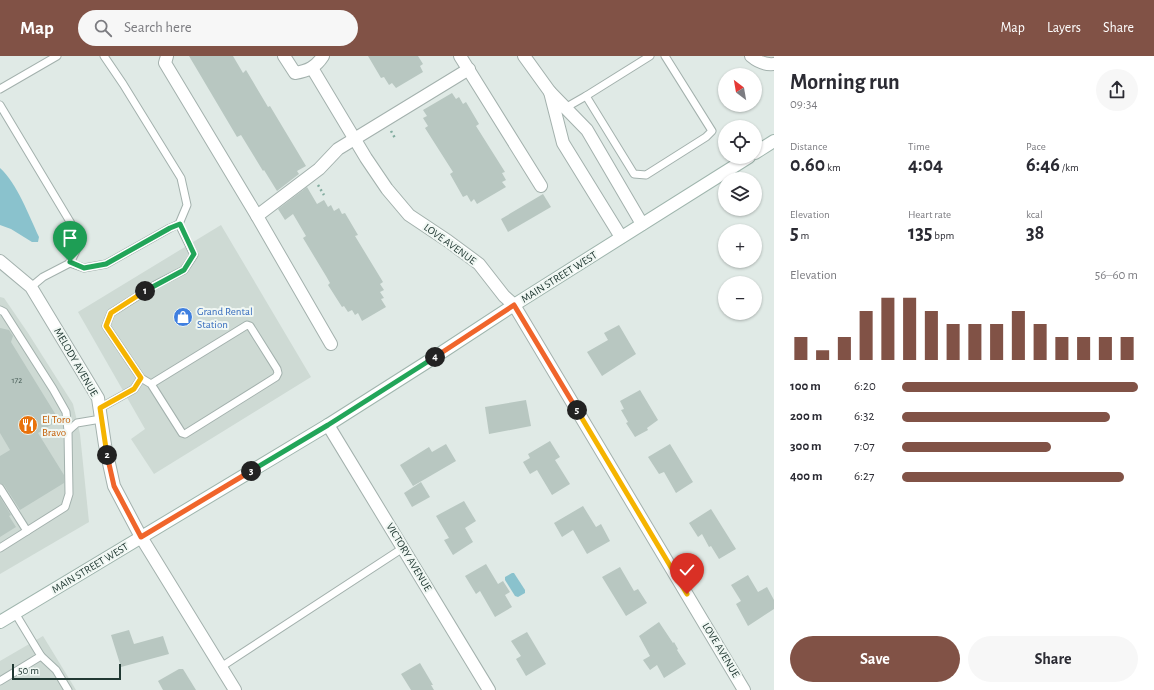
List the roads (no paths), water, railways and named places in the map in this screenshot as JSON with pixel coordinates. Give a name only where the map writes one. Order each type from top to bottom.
[{"type":"street","points":[[167,56],[165,63],[257,216],[331,344]]},
{"type":"street","points":[[284,56],[295,73],[312,68],[323,56]]},
{"type":"street","points":[[460,56],[541,186]]},
{"type":"street","points":[[524,56],[550,92],[587,130],[642,224]]},
{"type":"street","points":[[751,56],[761,63],[774,64]]},
{"type":"street","name":"LOVE AVENUE","points":[[312,68],[387,189],[409,215],[479,264],[504,296],[514,305],[744,690]]},
{"type":"street","points":[[257,216],[319,170],[338,149],[469,69]]},
{"type":"street","points":[[550,92],[563,143],[621,237]]},
{"type":"street","points":[[762,149],[774,141]]},
{"type":"street","name":"MAIN STREET WEST","points":[[0,622],[328,425],[514,305],[738,164]]},
{"type":"street","name":"MELODY AVENUE","points":[[0,261],[31,287],[98,398],[105,445],[114,486],[141,537],[235,690]]},
{"type":"street","name":"VICTORY AVENUE","points":[[328,425],[489,690]]},
{"type":"lane","points":[[0,89],[57,56]]},
{"type":"lane","points":[[104,56],[181,178],[187,205],[180,224],[194,254],[184,270],[155,285],[111,313],[106,326],[141,378],[151,384],[182,433],[185,434],[276,377],[278,373],[250,326],[246,325],[151,384]]},
{"type":"lane","points":[[565,108],[650,56]]},
{"type":"lane","points":[[586,96],[634,174],[646,175],[706,137],[712,131],[665,56]]},
{"type":"lane","points":[[0,105],[72,225],[76,252],[70,262],[43,277],[31,287]]},
{"type":"lane","points":[[70,262],[84,268],[106,264],[170,228],[180,224]]},
{"type":"lane","points":[[0,310],[4,312],[66,412],[68,431],[69,494],[66,507],[0,548]]},
{"type":"lane","points":[[68,431],[77,423],[100,413],[134,389],[141,378]]},
{"type":"lane","points":[[0,488],[27,532]]},
{"type":"lane","points":[[221,667],[403,548]]},
{"type":"lane","points":[[15,613],[41,656],[56,670],[68,690]]},
{"type":"lane","points":[[0,681],[41,656]]},
{"type":"water","points":[[0,168],[12,182],[22,200],[39,237],[38,242],[32,242],[11,229],[0,225]]},
{"type":"water","points":[[514,573],[525,590],[525,593],[518,597],[515,596],[505,580],[505,577]]},
{"type":"place","name":"Grand Rental Station","points":[[183,317]]},
{"type":"place","name":"El Toro Bravo","points":[[28,425]]}]
